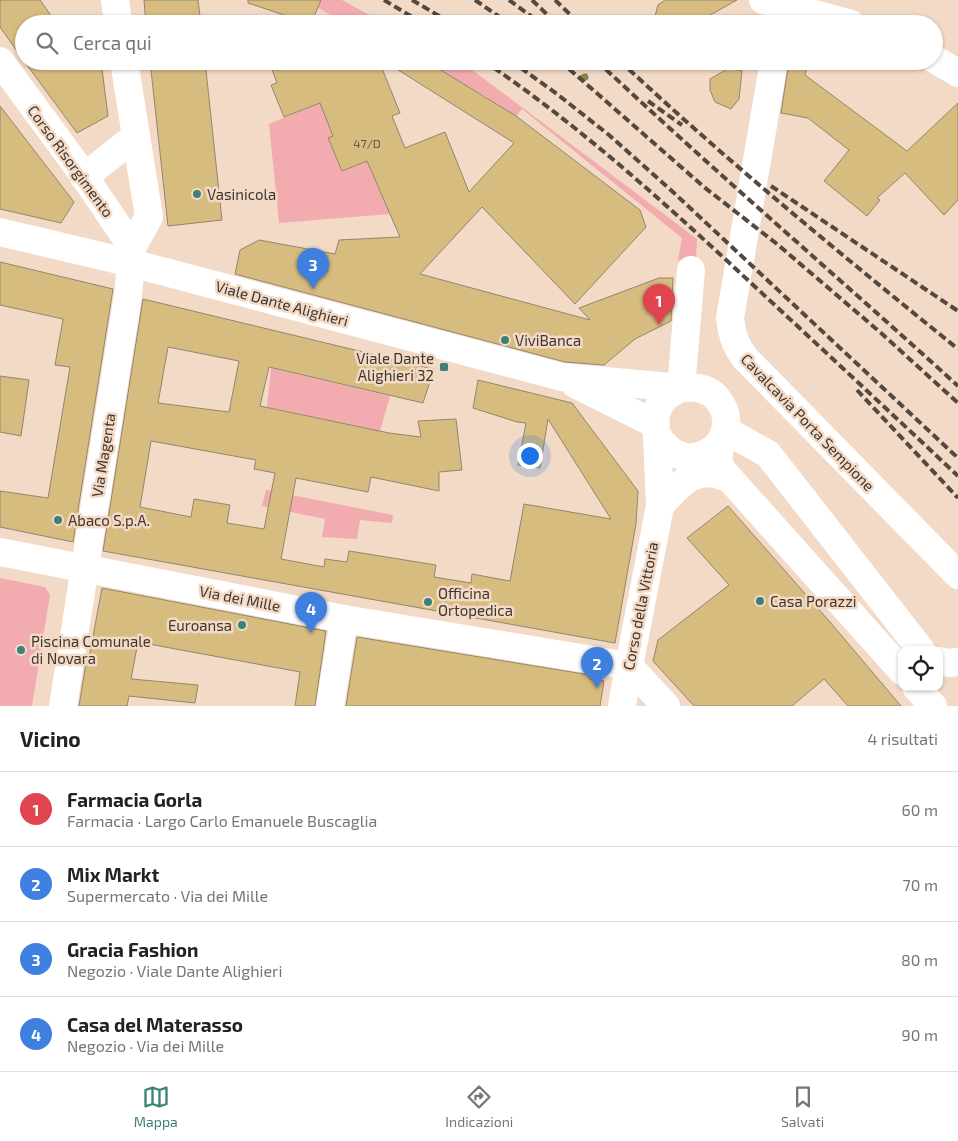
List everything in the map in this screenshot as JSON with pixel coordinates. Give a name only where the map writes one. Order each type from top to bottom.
[{"type":"main road","points":[[115,0],[117,15]]},
{"type":"main road","points":[[763,0],[819,15]]},
{"type":"main road","points":[[782,15],[784,0]]},
{"type":"main road","name":"Corso Risorgimento","points":[[0,61],[84,177],[132,255]]},
{"type":"main road","points":[[943,64],[958,73]]},
{"type":"main road","points":[[125,70],[149,217],[132,255]]},
{"type":"main road","name":"Cavalcavia Porta Sempione","points":[[772,70],[730,318],[736,346],[745,358],[958,575]]},
{"type":"main road","points":[[84,177],[136,136]]},
{"type":"main road","name":"Viale Dante Alighieri","points":[[0,232],[132,255],[562,377]]},
{"type":"main road","name":"Via Magenta","points":[[63,706],[128,295],[132,255]]},
{"type":"main road","points":[[681,388],[692,270]]},
{"type":"main road","points":[[562,377],[681,388],[694,386],[705,389],[716,396],[723,407],[726,418],[718,460],[722,470],[898,667]]},
{"type":"main road","points":[[562,377],[656,429]]},
{"type":"main road","points":[[681,388],[670,393],[661,401],[656,412],[656,429],[663,444],[671,452],[692,458],[703,455],[713,449],[723,436]]},
{"type":"main road","name":"Corso della Vittoria","points":[[622,706],[660,506],[656,429]]},
{"type":"main road","points":[[723,436],[768,454],[918,646]]},
{"type":"main road","points":[[660,506],[682,483],[692,476],[706,473],[719,474],[731,480]]},
{"type":"main road","name":"Via dei Mille","points":[[0,552],[344,619],[629,666]]},
{"type":"main road","points":[[330,706],[344,619]]},
{"type":"main road","points":[[943,662],[949,664],[958,662]]},
{"type":"main road","points":[[629,666],[666,706]]},
{"type":"main road","points":[[920,691],[933,706]]},
{"type":"shaded area","points":[[303,0],[342,0],[370,15],[331,15]]},
{"type":"shaded area","points":[[436,70],[471,70],[475,72],[697,239],[696,260],[678,260],[682,238],[522,109],[515,118],[491,111],[487,97]]},
{"type":"shaded area","points":[[320,103],[333,136],[329,139],[342,171],[374,158],[379,188],[390,214],[279,223],[269,124]]},
{"type":"shaded area","points":[[271,368],[390,396],[380,431],[267,407]]},
{"type":"shaded area","points":[[266,490],[393,515],[392,523],[360,520],[357,539],[322,537],[325,519],[262,506]]},
{"type":"shaded area","name":"Piscina Comunale di Novara","points":[[0,578],[45,587],[50,595],[32,706],[0,706]]},
{"type":"building","points":[[0,0],[40,0],[51,15],[15,15],[15,48],[0,27]]},
{"type":"building","points":[[144,0],[198,0],[200,15],[145,15]]},
{"type":"building","points":[[248,0],[321,0],[315,15],[284,15],[248,3]]},
{"type":"building","points":[[665,0],[737,0],[710,15],[655,15],[658,5]]},
{"type":"building","points":[[31,70],[102,70],[108,116],[77,133]]},
{"type":"building","points":[[151,70],[206,70],[222,220],[168,226]]},
{"type":"building","points":[[272,70],[383,70],[400,113],[392,116],[405,148],[445,132],[469,192],[514,143],[398,70],[441,70],[516,116],[640,210],[646,227],[575,304],[482,207],[420,274],[590,320],[579,308],[659,278],[673,278],[671,321],[635,339],[604,365],[565,362],[235,274],[240,250],[259,240],[335,254],[339,240],[400,237],[367,161],[342,171],[328,138],[333,136],[320,103],[284,117],[271,85],[277,83]]},
{"type":"building","points":[[726,70],[742,71],[739,99],[731,109],[715,102],[710,90],[710,79]]},
{"type":"building","points":[[788,70],[806,70],[805,75],[907,151],[958,103],[958,200],[944,215],[905,173],[877,198],[880,200],[867,216],[824,181],[849,150],[808,118],[781,113]]},
{"type":"building","points":[[0,106],[74,202],[61,223],[0,209]]},
{"type":"building","points":[[0,262],[113,289],[73,542],[0,527],[0,491],[48,498],[70,367],[55,365],[63,319],[0,305]]},
{"type":"building","points":[[143,299],[434,369],[423,403],[269,367],[260,406],[389,433],[421,437],[418,421],[456,419],[462,470],[439,472],[439,491],[371,477],[368,492],[296,478],[281,559],[324,567],[325,559],[347,562],[349,551],[436,565],[434,577],[471,583],[472,574],[510,581],[524,504],[611,519],[548,419],[540,468],[518,465],[526,423],[473,408],[478,380],[572,403],[638,491],[636,524],[615,643],[103,551]],"holes":[[[168,347],[239,361],[229,412],[158,403]],[[151,441],[256,460],[254,469],[275,473],[264,529],[227,523],[230,505],[194,499],[191,517],[140,507]]]},
{"type":"building","points":[[0,376],[29,380],[21,436],[0,432]]},
{"type":"building","name":"Casa Porazzi","points":[[728,506],[901,706],[848,706],[824,679],[792,706],[694,706],[653,661],[658,640],[729,585],[687,538]]},
{"type":"building","points":[[102,588],[326,631],[315,706],[295,706],[300,672],[138,642],[131,679],[198,685],[195,703],[129,696],[127,706],[79,706]]},
{"type":"building","points":[[357,637],[590,675],[589,679],[604,681],[600,706],[346,706]]},
{"type":"railway","points":[[384,0],[409,15]]},
{"type":"railway","points":[[412,0],[438,15]]},
{"type":"railway","points":[[475,0],[497,15]]},
{"type":"railway","points":[[509,0],[530,15]]},
{"type":"railway","points":[[532,0],[548,15]]},
{"type":"railway","points":[[555,0],[571,15]]},
{"type":"railway","points":[[497,70],[588,139],[654,195],[719,253],[958,476]]},
{"type":"railway","points":[[524,70],[609,135],[673,192],[958,458]]},
{"type":"railway","points":[[570,70],[704,187],[777,244],[881,333],[958,403]]},
{"type":"railway","points":[[607,70],[958,386]]},
{"type":"railway","points":[[630,70],[744,172],[958,349]]},
{"type":"railway","points":[[648,101],[682,125]]},
{"type":"railway","points":[[771,186],[958,311]]},
{"type":"railway","points":[[857,390],[958,498]]},
{"type":"place","name":"Vasinicola","points":[[197,194]]},
{"type":"place","name":"Gracia Fashion","points":[[313,289]]},
{"type":"place","name":"Farmacia Gorla","points":[[659,325]]},
{"type":"place","name":"ViviBanca","points":[[505,340]]},
{"type":"place","name":"Viale Dante Alighieri 32","points":[[444,367]]},
{"type":"place","name":"Abaco S.p.A.","points":[[58,520]]},
{"type":"place","name":"Casa Porazzi","points":[[760,601]]},
{"type":"place","name":"Officina Ortopedica","points":[[428,602]]},
{"type":"place","name":"Euroansa","points":[[242,625]]},
{"type":"place","name":"Casa del Materasso","points":[[311,633]]},
{"type":"place","name":"Piscina Comunale di Novara","points":[[21,650]]},
{"type":"place","name":"Mix Markt","points":[[597,688]]}]
